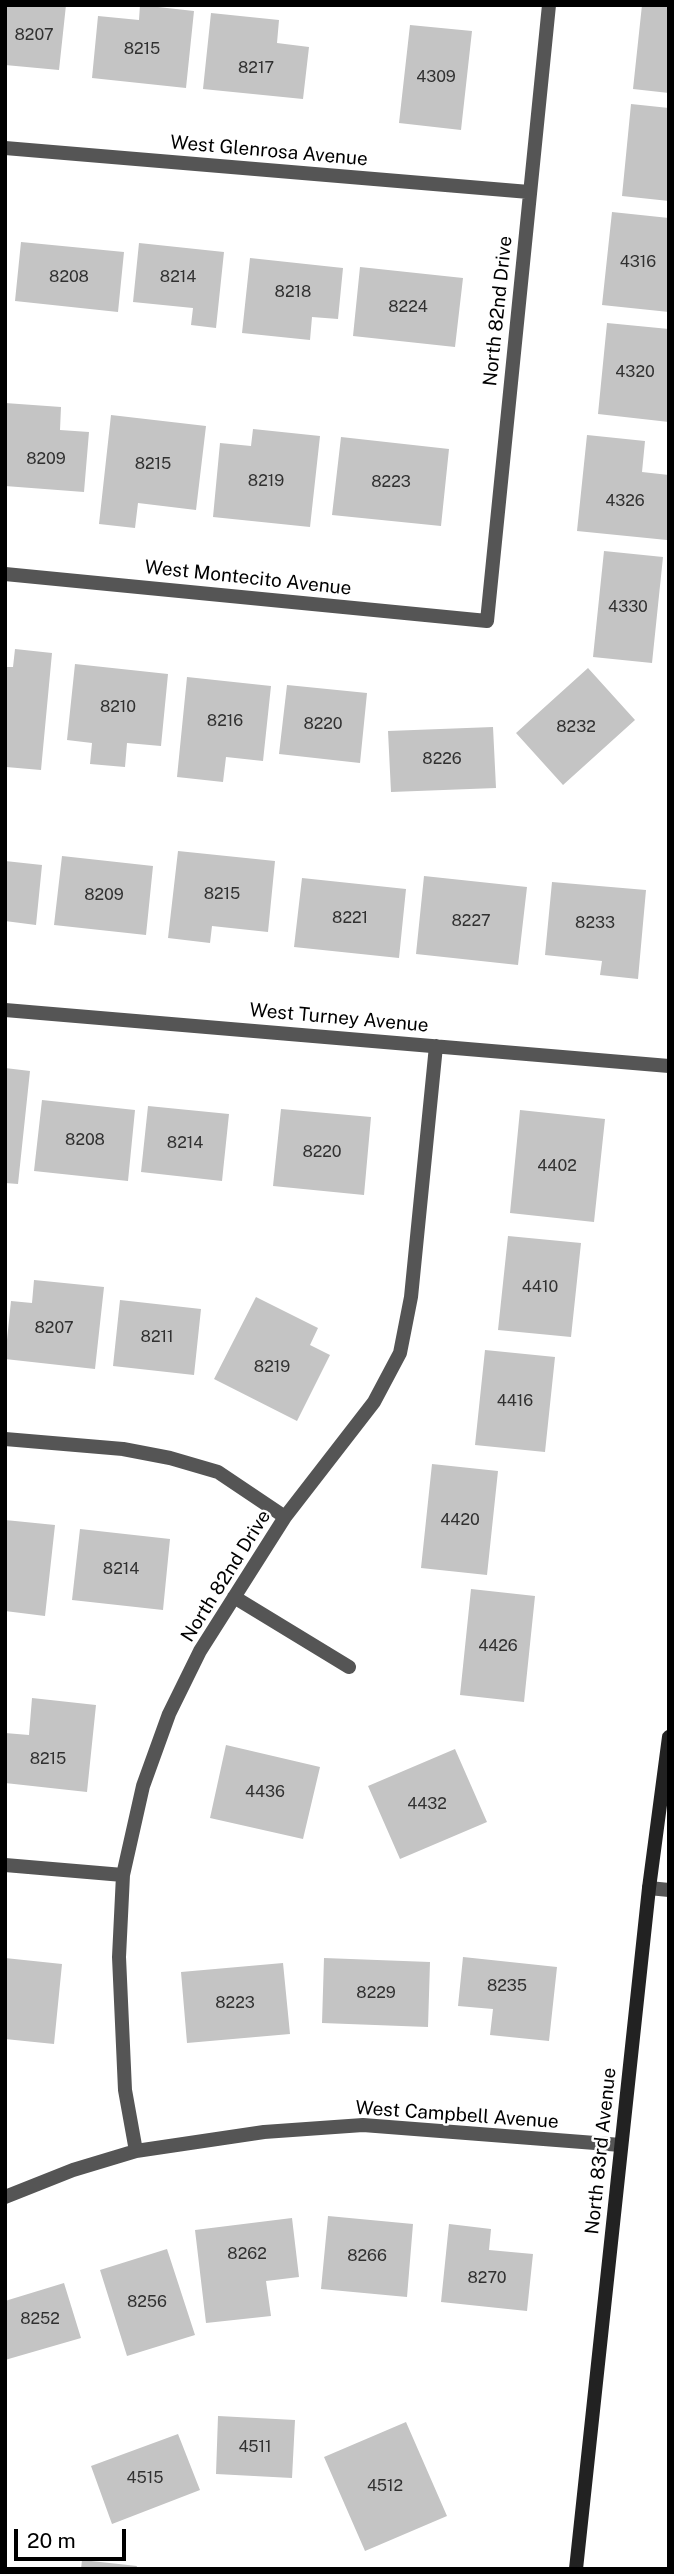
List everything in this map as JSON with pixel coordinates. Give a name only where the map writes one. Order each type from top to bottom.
[{"type":"main road","name":"North 83rd Avenue","points":[[576,2569],[649,1888],[669,1737]]},
{"type":"street","name":"North 82nd Drive","points":[[487,621],[549,5]]},
{"type":"street","name":"West Glenrosa Avenue","points":[[5,148],[529,192]]},
{"type":"street","name":"West Montecito Avenue","points":[[5,574],[487,621]]},
{"type":"street","name":"West Turney Avenue","points":[[5,1010],[669,1066]]},
{"type":"street","name":"North 82nd Drive","points":[[136,2151],[125,2090],[119,1957],[123,1875],[143,1786],[169,1714],[200,1651],[285,1517],[374,1402],[400,1353],[411,1297],[436,1046]]},
{"type":"street","points":[[5,1439],[123,1449],[170,1458],[218,1472],[285,1517]]},
{"type":"street","points":[[234,1597],[349,1667]]},
{"type":"street","points":[[5,1865],[123,1875]]},
{"type":"street","points":[[649,1888],[669,1890]]},
{"type":"street","name":"West Campbell Avenue","points":[[5,2197],[73,2170],[136,2151],[264,2132],[363,2125],[621,2146]]},
{"type":"building","points":[[5,5],[66,5],[59,70],[5,65]]},
{"type":"building","points":[[140,5],[194,11],[186,88],[92,78],[98,16],[139,20]]},
{"type":"building","points":[[642,5],[669,5],[669,93],[633,89]]},
{"type":"building","points":[[211,13],[279,20],[277,43],[309,47],[303,99],[203,89]]},
{"type":"building","points":[[410,25],[472,31],[461,130],[399,123]]},
{"type":"building","points":[[631,104],[669,108],[669,201],[622,196]]},
{"type":"building","points":[[612,212],[669,218],[669,312],[602,305]]},
{"type":"building","points":[[21,242],[124,252],[118,312],[15,301]]},
{"type":"building","points":[[139,243],[224,252],[216,328],[191,325],[193,308],[133,302]]},
{"type":"building","points":[[250,258],[343,268],[338,319],[312,317],[310,340],[242,333]]},
{"type":"building","points":[[360,267],[463,278],[455,347],[353,336]]},
{"type":"building","points":[[607,323],[669,329],[669,422],[598,414]]},
{"type":"building","points":[[5,403],[61,407],[60,430],[89,432],[84,492],[5,486]]},
{"type":"building","points":[[111,415],[206,426],[196,510],[138,503],[135,528],[99,524]]},
{"type":"building","points":[[253,429],[320,436],[310,527],[213,517],[220,443],[251,446]]},
{"type":"building","points":[[587,435],[645,441],[642,472],[669,475],[667,540],[577,531]]},
{"type":"building","points":[[341,437],[449,449],[441,526],[332,515]]},
{"type":"building","points":[[604,551],[663,557],[652,663],[593,657]]},
{"type":"building","points":[[15,649],[52,653],[41,770],[6,767],[5,667],[13,667]]},
{"type":"building","points":[[75,664],[168,674],[161,746],[127,743],[125,767],[90,764],[92,743],[67,740]]},
{"type":"building","points":[[588,668],[635,720],[563,785],[516,733]]},
{"type":"building","points":[[187,677],[271,686],[263,761],[226,757],[223,782],[177,777]]},
{"type":"building","points":[[287,685],[367,693],[360,763],[279,754]]},
{"type":"building","points":[[493,727],[496,788],[391,792],[388,731]]},
{"type":"building","points":[[178,851],[275,861],[268,932],[212,926],[210,943],[168,938]]},
{"type":"building","points":[[62,856],[153,866],[146,935],[54,925]]},
{"type":"building","points":[[5,861],[42,865],[36,925],[5,921]]},
{"type":"building","points":[[424,876],[527,887],[518,965],[416,954]]},
{"type":"building","points":[[302,878],[406,889],[399,958],[294,947]]},
{"type":"building","points":[[552,882],[646,890],[638,979],[600,975],[602,961],[545,955]]},
{"type":"building","points":[[5,1068],[30,1071],[18,1184],[5,1183]]},
{"type":"building","points":[[42,1100],[135,1110],[128,1181],[34,1171]]},
{"type":"building","points":[[148,1106],[229,1114],[222,1181],[141,1172]]},
{"type":"building","points":[[281,1109],[371,1117],[364,1195],[273,1186]]},
{"type":"building","points":[[520,1110],[605,1119],[594,1222],[510,1213]]},
{"type":"building","points":[[508,1236],[581,1243],[571,1337],[498,1330]]},
{"type":"building","points":[[34,1280],[104,1287],[95,1369],[5,1359],[11,1301],[32,1303]]},
{"type":"building","points":[[256,1297],[318,1328],[310,1345],[330,1355],[297,1421],[214,1379]]},
{"type":"building","points":[[120,1300],[201,1309],[194,1375],[113,1366]]},
{"type":"building","points":[[485,1350],[555,1357],[545,1452],[475,1445]]},
{"type":"building","points":[[432,1464],[498,1471],[487,1575],[421,1568]]},
{"type":"building","points":[[5,1520],[55,1525],[45,1616],[5,1611]]},
{"type":"building","points":[[80,1529],[170,1539],[163,1610],[72,1600]]},
{"type":"building","points":[[471,1589],[535,1596],[524,1702],[460,1695]]},
{"type":"building","points":[[32,1698],[96,1705],[87,1792],[5,1783],[5,1733],[29,1735]]},
{"type":"building","points":[[226,1745],[320,1767],[303,1839],[210,1818]]},
{"type":"building","points":[[455,1749],[487,1822],[400,1859],[368,1786]]},
{"type":"building","points":[[463,1957],[557,1967],[549,2041],[490,2035],[493,2009],[458,2006]]},
{"type":"building","points":[[5,1958],[62,1964],[54,2044],[5,2039]]},
{"type":"building","points":[[324,1958],[430,1962],[428,2027],[322,2023]]},
{"type":"building","points":[[283,1963],[290,2034],[187,2043],[181,1972]]},
{"type":"building","points":[[328,2216],[413,2224],[407,2297],[321,2289]]},
{"type":"building","points":[[292,2218],[299,2277],[266,2281],[271,2316],[206,2323],[195,2230]]},
{"type":"building","points":[[449,2224],[491,2229],[489,2250],[533,2254],[527,2311],[441,2302]]},
{"type":"building","points":[[167,2249],[195,2335],[127,2356],[100,2270]]},
{"type":"building","points":[[64,2283],[81,2338],[5,2360],[5,2301]]},
{"type":"building","points":[[218,2416],[295,2420],[292,2478],[216,2474]]},
{"type":"building","points":[[406,2422],[447,2516],[365,2551],[324,2457]]},
{"type":"building","points":[[178,2434],[200,2490],[112,2524],[91,2466]]},
{"type":"building","points":[[82,2560],[137,2566],[136,2569],[81,2569]]}]
